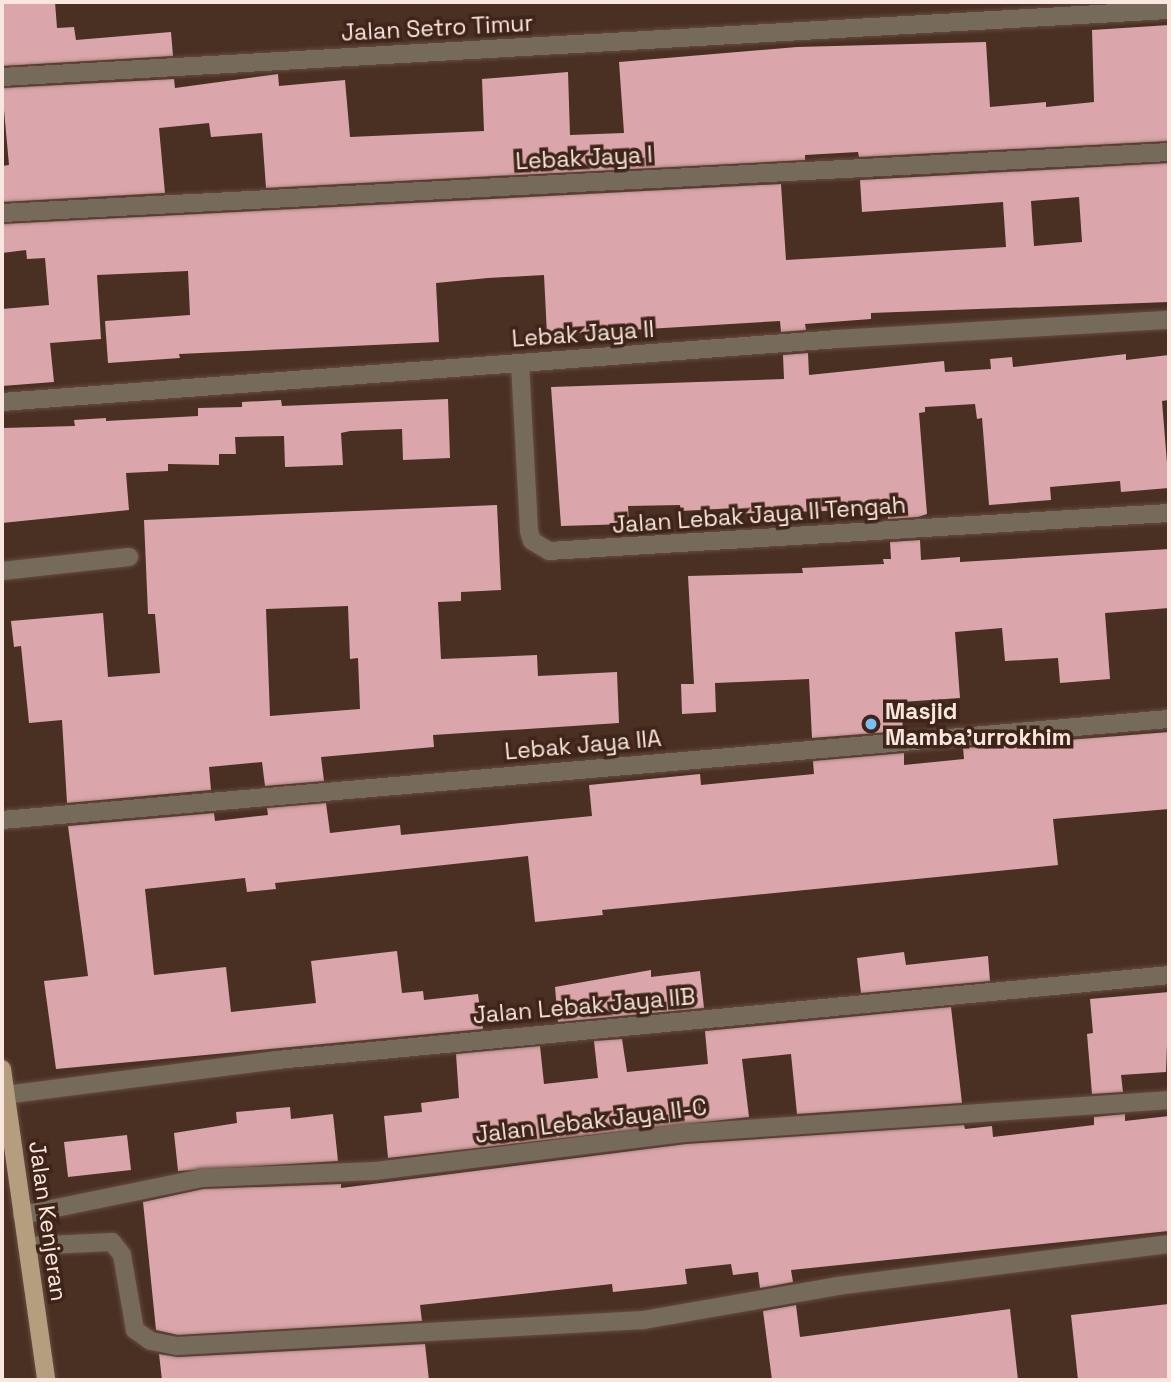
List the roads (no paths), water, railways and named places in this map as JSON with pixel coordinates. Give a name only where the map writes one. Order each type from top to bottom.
[{"type":"main road","name":"Jalan Kenjeran","points":[[2,1069],[46,1380]]},
{"type":"street","name":"Jalan Setro Timur","points":[[2,77],[1169,10]]},
{"type":"street","name":"Lebak Jaya I","points":[[2,214],[1169,152]]},
{"type":"street","name":"Lebak Jaya II","points":[[2,402],[838,339],[1169,320]]},
{"type":"street","name":"Jalan Lebak Jaya II Tengah","points":[[520,364],[529,531],[532,541],[549,551],[1169,513]]},
{"type":"street","points":[[2,572],[129,557]]},
{"type":"street","name":"Lebak Jaya IIA","points":[[2,820],[1169,719]]},
{"type":"street","name":"Jalan Lebak Jaya IIB","points":[[5,1095],[277,1060],[1169,975]]},
{"type":"street","name":"Jalan Lebak Jaya II-C","points":[[22,1215],[202,1178],[375,1171],[685,1133],[1169,1100]]},
{"type":"street","points":[[27,1246],[112,1242],[122,1255],[135,1330],[151,1341],[177,1346],[643,1320],[837,1286],[1169,1244]]},
{"type":"place","name":"Masjid Mamba'urrokhim","points":[[871,724]]}]
